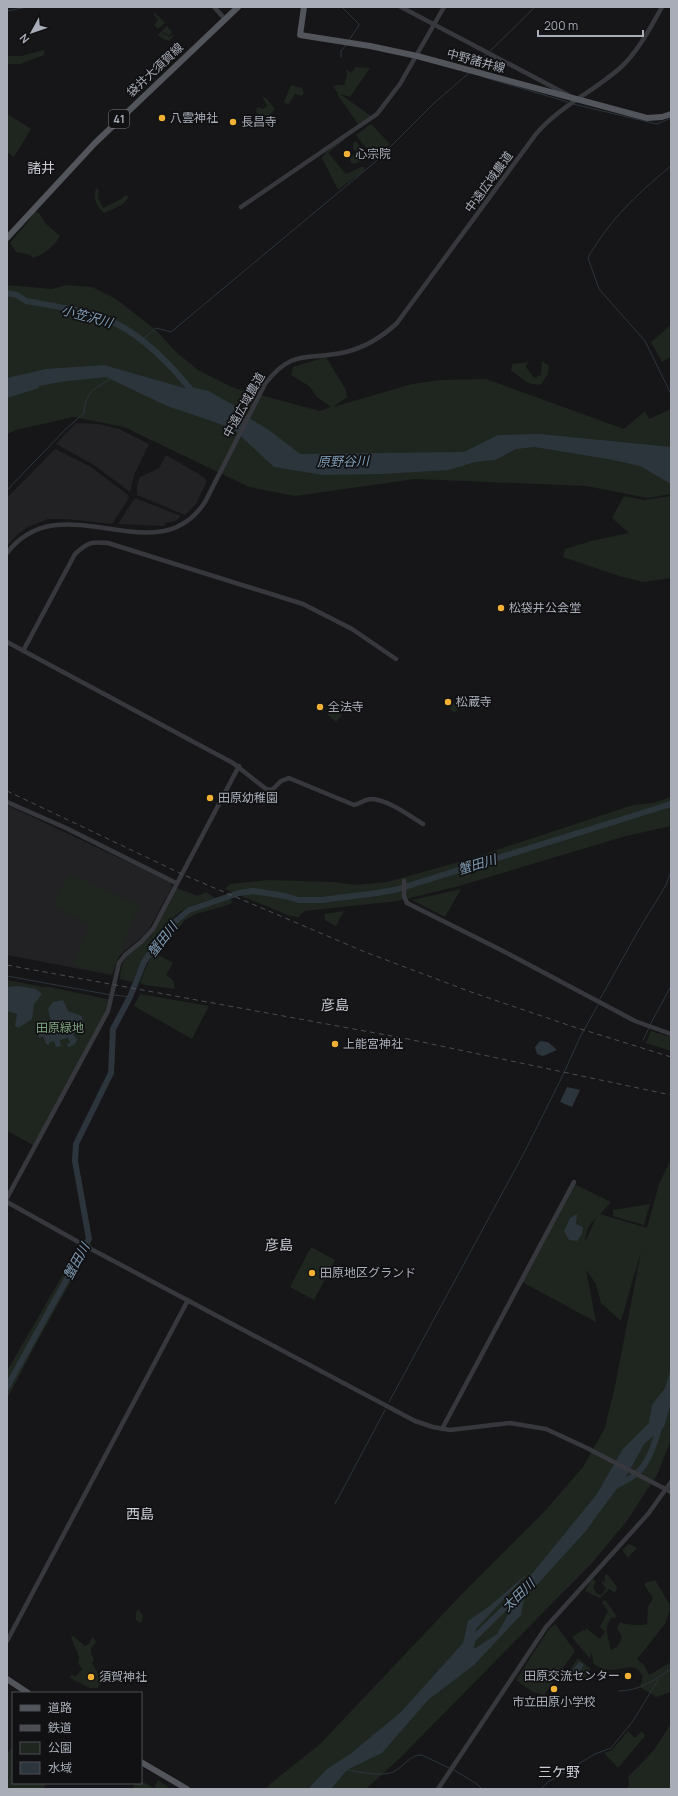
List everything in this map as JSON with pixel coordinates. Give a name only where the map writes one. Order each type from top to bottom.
[{"type":"main road","name":"袋井大須賀線","points":[[7,238],[95,143],[238,7]]},
{"type":"main road","name":"中野諸井線","points":[[304,7],[300,35],[370,46],[417,56],[646,118],[662,117],[671,114]]},
{"type":"main road","points":[[7,1679],[26,1692]]},
{"type":"main road","points":[[142,1763],[187,1789]]},
{"type":"street","points":[[214,7],[225,19]]},
{"type":"street","points":[[401,7],[576,99]]},
{"type":"street","points":[[241,207],[377,114],[397,88],[417,56],[444,7]]},
{"type":"street","name":"中遠広域農道","points":[[7,553],[26,534],[37,528],[50,525],[151,533],[167,531],[185,523],[200,509],[265,384],[275,372],[290,362],[303,356],[337,353],[360,348],[380,337],[397,323],[536,134],[550,119],[625,63],[641,43],[662,7]]},
{"type":"street","points":[[23,651],[75,554],[82,547],[94,541],[108,543],[304,604],[352,630],[396,659]]},
{"type":"street","points":[[7,642],[239,766],[256,782],[268,790],[272,790],[281,781],[289,778],[354,804],[371,799],[379,800],[401,810],[423,824]]},
{"type":"street","points":[[7,1198],[103,1021],[111,1000],[119,963],[125,955],[141,942],[153,929],[239,766]]},
{"type":"street","points":[[7,802],[66,828],[176,883]]},
{"type":"street","points":[[404,881],[404,896],[407,903],[503,951],[630,1018],[671,1034]]},
{"type":"street","points":[[442,1429],[574,1182]]},
{"type":"street","points":[[7,1202],[90,1249],[415,1421],[442,1429],[467,1428],[496,1424],[522,1424],[546,1429],[592,1450],[669,1491]]},
{"type":"street","points":[[7,1641],[188,1300]]},
{"type":"street","points":[[438,1789],[546,1627],[669,1491],[671,1482]]},
{"type":"shaded area","points":[[76,423],[98,424],[119,429],[149,444],[134,475],[130,492],[94,465],[56,444]]},
{"type":"shaded area","points":[[55,449],[91,467],[128,495],[129,498],[112,524],[67,519],[48,519],[28,527],[17,535],[7,546],[7,498]]},
{"type":"shaded area","points":[[166,455],[202,476],[207,481],[196,504],[185,515],[137,495],[137,485],[140,477],[159,468]]},
{"type":"shaded area","points":[[135,498],[181,516],[175,521],[166,523],[165,526],[118,524]]},
{"type":"shaded area","points":[[7,805],[170,882],[172,887],[149,929],[117,959],[112,975],[7,955]]},
{"type":"green space","points":[[155,13],[165,23],[158,29],[154,25],[158,20],[153,14]]},
{"type":"green space","points":[[167,26],[172,32],[169,36],[164,32],[161,35],[164,33],[169,37],[175,34],[169,41],[161,38],[160,36],[158,37],[158,35]]},
{"type":"green space","points":[[44,50],[44,55],[20,64],[7,64],[7,56],[21,56]]},
{"type":"green space","points":[[356,67],[370,68],[350,97],[340,94],[371,116],[358,124],[333,87],[336,85],[344,85],[347,75],[346,69],[351,73]]},
{"type":"green space","points":[[291,85],[302,88],[304,93],[302,96],[295,94],[288,105],[284,102]]},
{"type":"green space","points":[[262,96],[266,98],[275,109],[266,121],[262,123],[259,122],[260,116],[256,112],[257,107],[263,109],[267,106]]},
{"type":"green space","points":[[7,114],[31,129],[14,157],[7,152]]},
{"type":"green space","points":[[371,124],[390,144],[375,160],[356,135]]},
{"type":"green space","points":[[343,139],[344,140],[328,153],[346,174],[361,167],[364,167],[364,171],[339,189],[337,188],[322,158],[327,151]]},
{"type":"green space","points":[[356,141],[365,155],[361,161],[355,164],[351,163],[350,159],[356,152],[353,148],[353,143]]},
{"type":"green space","points":[[96,188],[99,191],[98,198],[103,208],[126,195],[129,197],[122,205],[104,213],[96,202]]},
{"type":"green space","points":[[35,211],[40,214],[45,223],[60,236],[49,249],[34,258],[27,254],[16,252],[10,243]]},
{"type":"green space","points":[[7,285],[52,289],[67,285],[92,287],[116,299],[157,331],[175,351],[198,370],[234,388],[320,411],[331,407],[317,397],[309,386],[291,375],[293,367],[326,357],[346,390],[347,397],[333,407],[412,384],[440,380],[486,379],[624,429],[645,411],[649,419],[671,409],[671,494],[648,498],[586,486],[415,479],[295,496],[249,487],[124,427],[73,417],[16,430],[7,434]]},
{"type":"green space","points":[[671,325],[671,356],[662,362],[651,342]]},
{"type":"green space","points":[[542,361],[549,366],[548,374],[541,384],[537,385],[529,383],[511,370],[512,364],[528,362],[526,367],[534,378],[541,375]]},
{"type":"green space","points":[[624,496],[644,500],[671,496],[671,578],[643,582],[619,576],[563,557],[565,549],[591,541],[629,533],[612,518]]},
{"type":"green space","points":[[458,698],[462,703],[455,713],[449,709]]},
{"type":"green space","points":[[334,707],[342,715],[336,722],[327,714]]},
{"type":"green space","points":[[671,797],[671,826],[626,836],[459,886],[398,901],[304,911],[299,917],[290,916],[225,889],[230,884],[269,880],[333,882],[356,885],[387,882],[466,860],[633,805],[653,803]]},
{"type":"green space","points":[[69,874],[139,905],[112,974],[73,965],[90,925],[53,906]]},
{"type":"green space","points":[[174,887],[198,896],[206,892],[215,898],[190,906],[175,916],[160,933],[132,982],[120,979],[123,963],[131,952],[151,931]]},
{"type":"green space","points":[[461,889],[445,917],[412,900]]},
{"type":"green space","points":[[228,899],[232,900],[231,904],[196,914],[185,920],[161,951],[159,955],[173,963],[166,975],[173,980],[175,989],[140,983],[153,953],[173,925],[190,912]]},
{"type":"green space","points":[[344,911],[336,926],[325,920],[324,914]]},
{"type":"green space","name":"田原緑地","points":[[7,980],[50,987],[111,1000],[108,1011],[35,1146],[7,1131]]},
{"type":"green space","points":[[140,994],[209,1006],[192,1039],[134,1006]]},
{"type":"green space","points":[[651,1031],[671,1037],[671,1051],[646,1043]]},
{"type":"green space","points":[[671,1159],[671,1440],[657,1475],[626,1522],[593,1562],[400,1758],[366,1789],[266,1789],[270,1784],[320,1744],[463,1593],[543,1513],[583,1467],[605,1428],[616,1381],[641,1252],[621,1321],[601,1303],[596,1284],[586,1270],[596,1322],[522,1282],[574,1184],[611,1202],[600,1214],[647,1228],[659,1184]],"holes":[[[596,1218],[585,1242],[588,1229]]]},
{"type":"green space","points":[[650,1204],[644,1225],[613,1216],[613,1210]]},
{"type":"green space","points":[[83,1240],[92,1244],[7,1399],[7,1371]]},
{"type":"green space","name":"田原地区グランド","points":[[311,1247],[335,1260],[314,1300],[290,1287]]},
{"type":"green space","points":[[629,1544],[637,1548],[628,1558],[622,1550]]},
{"type":"green space","points":[[607,1574],[617,1587],[615,1593],[609,1589],[600,1598],[585,1591],[592,1578],[596,1582],[593,1587],[596,1593],[601,1595],[606,1589],[601,1581],[605,1582],[605,1576]]},
{"type":"green space","points":[[655,1580],[671,1607],[665,1624],[637,1659],[644,1665],[649,1675],[671,1662],[671,1692],[656,1697],[640,1687],[643,1676],[638,1670],[633,1667],[611,1670],[599,1667],[593,1663],[592,1652],[590,1659],[572,1637],[583,1630],[584,1631],[586,1628],[600,1639],[605,1632],[600,1627],[608,1611],[602,1602],[605,1600],[616,1615],[615,1619],[613,1617],[610,1620],[607,1632],[611,1650],[617,1647],[622,1637],[617,1628],[620,1622],[633,1625],[647,1624],[648,1607],[653,1598],[645,1586],[645,1583]]},
{"type":"green space","points":[[138,1609],[143,1616],[141,1623],[136,1620],[136,1612]]},
{"type":"green space","points":[[555,1624],[575,1651],[544,1695],[533,1692],[516,1680],[549,1629]]},
{"type":"green space","points":[[73,1636],[85,1646],[89,1644],[92,1637],[96,1641],[91,1648],[91,1654],[94,1659],[92,1663],[100,1677],[101,1683],[97,1688],[89,1688],[70,1677],[71,1675],[76,1676],[82,1669],[78,1663],[79,1657],[71,1637]]},
{"type":"green space","points":[[578,1658],[591,1669],[582,1681],[569,1671]]},
{"type":"green space","points":[[671,1717],[671,1789],[627,1789],[629,1785],[628,1777],[654,1750],[670,1725]]},
{"type":"green space","points":[[628,1731],[635,1738],[642,1731],[645,1736],[618,1768],[604,1753],[612,1750]]},
{"type":"green space","points":[[12,1747],[12,1784],[46,1784],[43,1789],[7,1789],[7,1754]]},
{"type":"green space","points":[[158,1780],[171,1789],[132,1789],[134,1784],[142,1784],[142,1782],[154,1788]]},
{"type":"water","points":[[104,365],[198,392],[224,403],[269,430],[300,454],[464,452],[498,435],[540,434],[671,447],[671,484],[640,466],[608,459],[534,447],[516,449],[495,460],[475,462],[449,470],[383,474],[323,475],[274,467],[232,428],[167,406],[106,377],[60,382],[19,390],[7,395],[7,378],[46,369]]},
{"type":"water","points":[[19,986],[36,989],[42,994],[34,1004],[32,1019],[18,1028],[15,1026],[17,1014],[7,1011],[7,987]]},
{"type":"water","points":[[63,1000],[68,1011],[82,1016],[84,1028],[80,1027],[73,1035],[77,1039],[73,1045],[68,1047],[67,1044],[70,1043],[68,1038],[60,1040],[61,1046],[56,1047],[54,1041],[49,1043],[49,1045],[46,1044],[43,1036],[39,1038],[38,1033],[50,1027],[51,1021],[48,1009],[53,1002]]},
{"type":"water","points":[[540,1041],[548,1042],[557,1050],[543,1056],[537,1054],[535,1047]]},
{"type":"water","points":[[567,1087],[580,1090],[572,1107],[560,1102]]},
{"type":"water","points":[[577,1214],[576,1224],[583,1227],[582,1234],[577,1241],[569,1240],[564,1231],[570,1218]]},
{"type":"water","points":[[671,1368],[671,1403],[664,1427],[644,1444],[627,1475],[585,1532],[524,1599],[521,1615],[474,1665],[428,1700],[382,1753],[347,1770],[331,1789],[308,1789],[327,1769],[350,1754],[400,1713],[463,1643],[468,1621],[491,1605],[529,1572],[476,1629],[474,1649],[497,1634],[531,1575],[597,1494],[622,1450],[649,1423],[652,1405],[665,1388]]},
{"type":"water","points":[[579,1662],[584,1665],[577,1675],[572,1671]]},
{"type":"waterway","points":[[7,11],[27,7]]},
{"type":"waterway","points":[[342,7],[359,24],[349,40]]},
{"type":"waterway","points":[[489,52],[535,7]]},
{"type":"waterway","points":[[341,57],[341,51],[346,45]]},
{"type":"waterway","points":[[472,68],[487,54]]},
{"type":"waterway","points":[[141,341],[156,328],[171,332],[375,162],[433,104],[469,73]]},
{"type":"waterway","points":[[483,77],[568,102]]},
{"type":"waterway","points":[[573,104],[657,124],[671,118]]},
{"type":"waterway","points":[[671,166],[625,208],[601,237],[588,258],[599,289],[645,341],[671,394]]},
{"type":"waterway","name":"小笠沢川","points":[[7,293],[17,295],[26,301],[85,312],[117,324],[138,337],[158,353],[192,391]]},
{"type":"waterway","points":[[7,490],[66,429],[84,413],[85,406],[91,392],[110,379]]},
{"type":"waterway","name":"原野谷川","points":[[7,395],[36,386]]},
{"type":"waterway","name":"原野谷川","points":[[190,390],[208,394],[238,411]]},
{"type":"waterway","name":"蟹田川","points":[[7,1387],[89,1239],[75,1161],[76,1144],[111,1073],[113,1029],[130,997],[144,962],[171,925],[189,910],[239,893],[253,891],[285,896],[298,900],[321,900],[395,890],[671,804]]},
{"type":"waterway","points":[[600,999],[666,885],[671,871]]},
{"type":"waterway","points":[[7,976],[111,995]]},
{"type":"waterway","points":[[650,1025],[671,986]]},
{"type":"waterway","points":[[114,995],[130,997]]},
{"type":"waterway","points":[[389,1402],[524,1153],[581,1035],[598,1005]]},
{"type":"waterway","points":[[643,1040],[649,1028]]},
{"type":"waterway","points":[[335,1504],[385,1410]]},
{"type":"waterway","name":"太田川","points":[[616,1486],[635,1475],[642,1468],[652,1451],[660,1425]]},
{"type":"waterway","name":"太田川","points":[[470,1642],[526,1587]]},
{"type":"waterway","points":[[619,1691],[626,1691],[640,1687],[653,1681],[671,1669]]},
{"type":"waterway","points":[[541,1789],[548,1782],[595,1754],[611,1748],[633,1721],[658,1680]]},
{"type":"waterway","points":[[347,1770],[370,1774],[393,1772],[418,1755],[422,1755],[449,1768]]},
{"type":"waterway","points":[[454,1770],[477,1784],[482,1789]]},
{"type":"railway","points":[[7,791],[184,875],[365,952],[471,992],[571,1026],[671,1057]]},
{"type":"railway","points":[[7,965],[408,1039],[671,1095]]},
{"type":"place","name":"八雲神社","points":[[162,118]]},
{"type":"place","name":"長昌寺","points":[[233,122]]},
{"type":"place","name":"心宗院","points":[[347,154]]},
{"type":"place","name":"松袋井公会堂","points":[[501,608]]},
{"type":"place","name":"松蔵寺","points":[[448,702]]},
{"type":"place","name":"全法寺","points":[[320,707]]},
{"type":"place","name":"田原幼稚園","points":[[210,798]]},
{"type":"place","name":"上能宮神社","points":[[335,1044]]},
{"type":"place","name":"田原地区グランド","points":[[312,1273]]},
{"type":"place","name":"田原交流センター","points":[[628,1676]]},
{"type":"place","name":"須賀神社","points":[[91,1677]]},
{"type":"place","name":"市立田原小学校","points":[[554,1689]]},
{"type":"district","name":"諸井","points":[[41,168]]},
{"type":"district","name":"彦島","points":[[335,1005]]},
{"type":"district","name":"彦島","points":[[279,1245]]},
{"type":"district","name":"西島","points":[[140,1514]]},
{"type":"district","name":"三ケ野","points":[[559,1772]]}]
